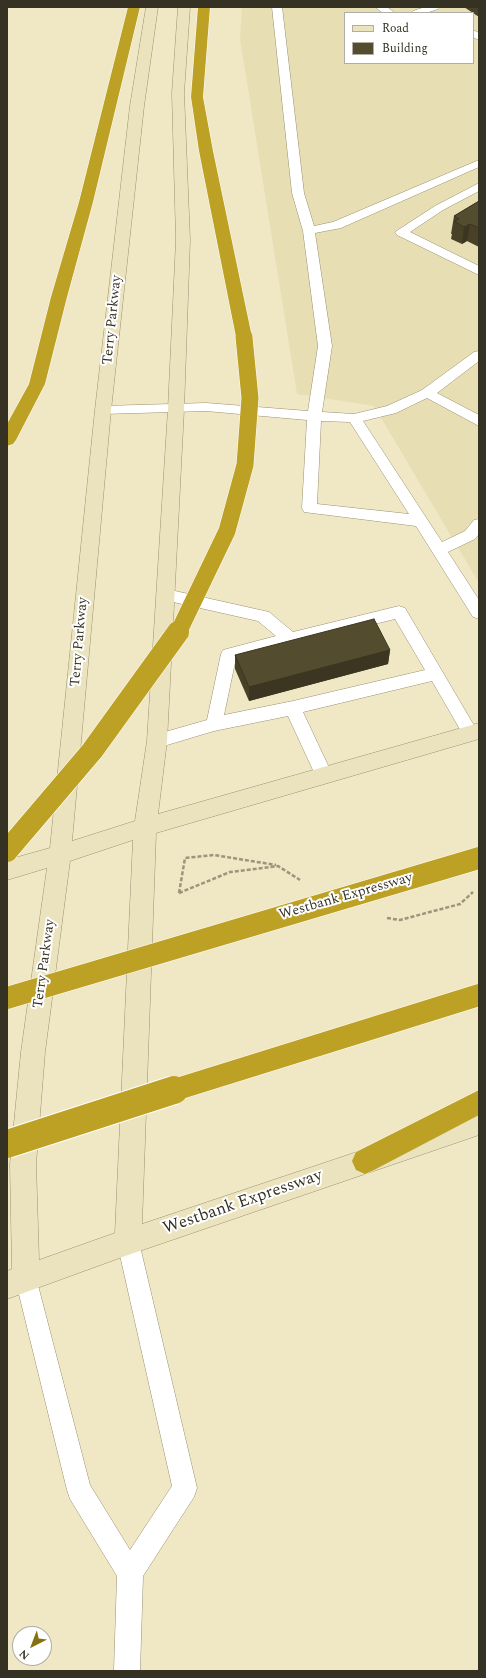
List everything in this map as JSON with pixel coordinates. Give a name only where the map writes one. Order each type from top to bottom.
[{"type":"highway","points":[[7,440],[37,384],[59,297],[86,202],[134,7]]},
{"type":"highway","points":[[7,851],[92,751],[178,633],[227,532],[245,465],[250,398],[244,337],[206,151],[198,97],[204,7]]},
{"type":"highway","name":"Westbank Expressway","points":[[7,998],[479,858]]},
{"type":"highway","points":[[7,1144],[119,1107],[479,995]]},
{"type":"highway","points":[[365,1161],[479,1102]]},
{"type":"street","name":"Terry Parkway","points":[[17,1282],[23,1164],[33,1052],[60,856],[103,410],[137,106],[152,7]]},
{"type":"street","points":[[128,1242],[145,827],[157,741],[176,409],[183,240],[178,93],[184,7]]},
{"type":"street","points":[[7,870],[60,856],[145,827],[475,732]]},
{"type":"street","name":"Westbank Expressway","points":[[17,1282],[128,1242],[479,1123]]},
{"type":"lane","points":[[278,7],[298,193],[309,231],[325,346],[314,416],[309,508],[421,521]]},
{"type":"lane","points":[[419,12],[435,7]]},
{"type":"lane","points":[[309,231],[337,225],[479,163]]},
{"type":"lane","points":[[479,186],[439,208],[401,232],[479,271]]},
{"type":"lane","points":[[103,410],[206,407],[354,418],[391,410],[427,393],[479,355]]},
{"type":"lane","points":[[427,393],[479,421]]},
{"type":"lane","points":[[354,418],[479,613]]},
{"type":"lane","points":[[440,550],[470,535],[479,524]]},
{"type":"lane","points":[[166,595],[263,616],[290,639]]},
{"type":"lane","points":[[214,724],[229,654],[399,612],[434,674],[475,732]]},
{"type":"lane","points":[[157,741],[214,724],[293,708],[434,674]]},
{"type":"lane","points":[[293,708],[324,776]]},
{"type":"lane","points":[[128,1242],[185,1488],[130,1573],[128,1671]]},
{"type":"lane","points":[[17,1282],[79,1490],[130,1573]]},
{"type":"path","points":[[179,893],[185,858],[214,855],[278,866]]},
{"type":"shaded area","points":[[242,7],[479,7],[479,583],[374,406],[297,394],[240,39]]},
{"type":"building","points":[[479,201],[479,228],[470,224],[464,227],[454,221],[459,219],[454,216]]},
{"type":"building","points":[[374,619],[390,650],[249,687],[235,655]]}]
